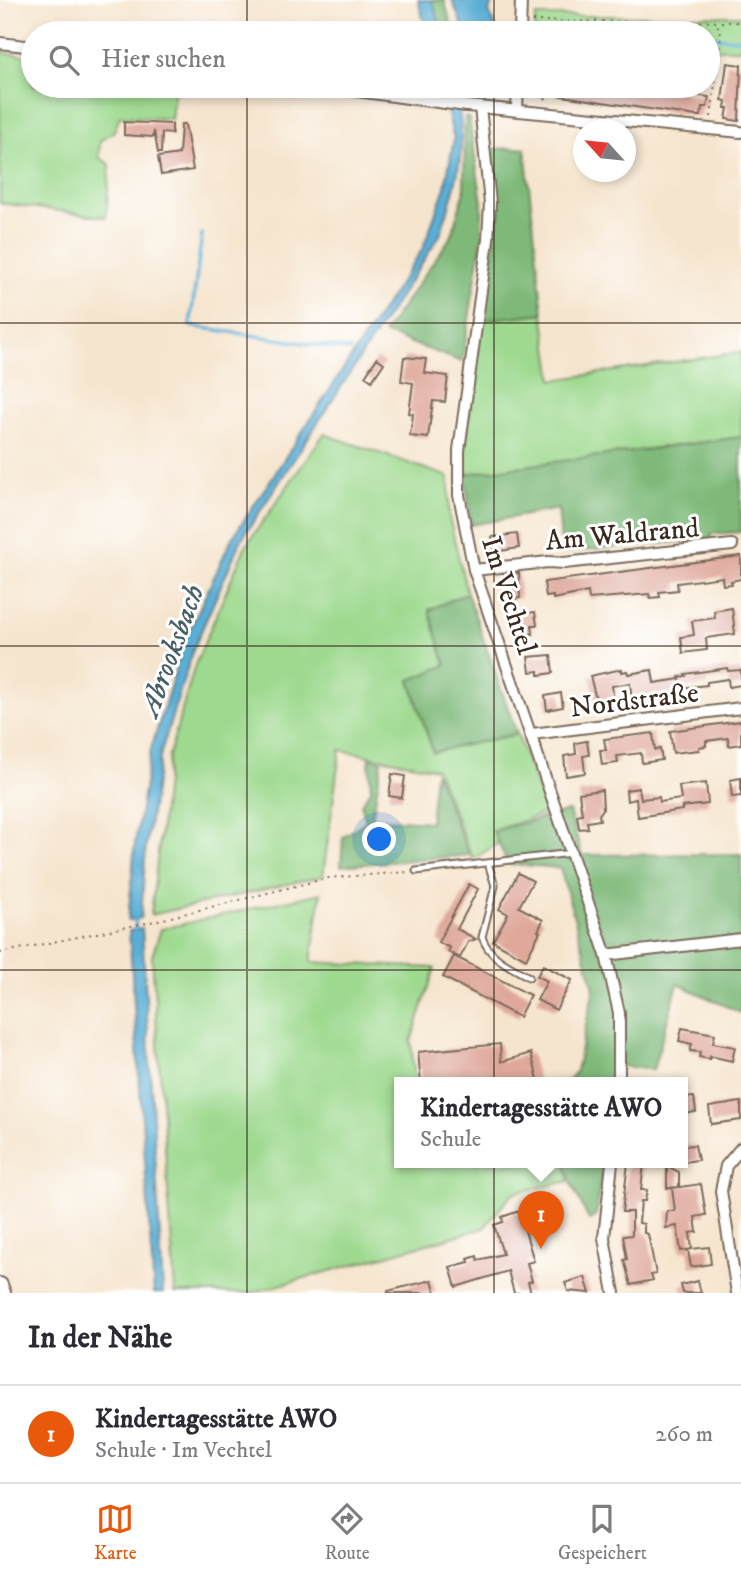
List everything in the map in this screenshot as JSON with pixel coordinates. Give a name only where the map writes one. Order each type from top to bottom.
[{"type":"street","points":[[521,0],[521,20]]},
{"type":"street","points":[[0,43],[21,46]]},
{"type":"street","points":[[408,98],[741,132]]},
{"type":"street","points":[[517,110],[518,98]]},
{"type":"street","name":"Im Vechtel","points":[[481,107],[489,202],[488,240],[459,450],[459,495],[474,570],[606,955],[619,1013],[619,1077]]},
{"type":"street","name":"Am Waldrand","points":[[474,570],[732,545]]},
{"type":"street","name":"Nordstraße","points":[[532,734],[741,708]]},
{"type":"street","points":[[606,955],[741,939]]},
{"type":"street","points":[[737,1293],[722,1191],[726,1166],[741,1148]]},
{"type":"street","points":[[611,1168],[604,1238],[614,1293]]},
{"type":"street","points":[[0,1285],[3,1293]]},
{"type":"lane","points":[[416,871],[572,853]]},
{"type":"lane","points":[[488,863],[495,886],[483,942],[493,957],[529,977]]},
{"type":"path","points":[[521,20],[618,21]]},
{"type":"path","points":[[720,22],[741,22]]},
{"type":"path","points":[[720,42],[721,33],[728,22]]},
{"type":"path","points":[[545,98],[556,113]]},
{"type":"path","points":[[710,129],[714,98]]},
{"type":"path","points":[[0,953],[155,921],[328,878],[416,871]]},
{"type":"green space","points":[[432,0],[444,0],[450,21],[438,21]]},
{"type":"green space","points":[[536,16],[741,16],[741,49],[720,49],[720,21],[535,21]]},
{"type":"green space","points":[[0,52],[21,55],[21,98],[174,98],[171,119],[120,116],[114,131],[100,141],[99,157],[110,165],[106,217],[0,203]]},
{"type":"green space","points":[[465,117],[469,118],[482,202],[482,239],[462,362],[384,333],[452,235],[464,191]]},
{"type":"green space","points":[[525,148],[543,313],[482,320],[495,240],[495,201],[489,149]]},
{"type":"green space","points":[[543,313],[553,380],[741,352],[741,437],[465,474],[465,452],[482,320]]},
{"type":"green space","points":[[324,434],[449,477],[449,517],[467,593],[429,610],[446,665],[410,681],[433,752],[517,734],[546,813],[493,831],[499,843],[473,859],[436,769],[340,750],[323,876],[151,915],[169,755],[195,665],[245,547]]},
{"type":"green space","points":[[741,437],[741,532],[711,534],[711,539],[562,552],[558,509],[471,525],[465,474]]},
{"type":"green space","points":[[467,593],[517,734],[433,752],[410,680],[446,665],[429,610]]},
{"type":"green space","points":[[369,758],[382,761],[372,818],[430,822],[435,772],[469,855],[341,866],[343,837],[366,821],[361,804],[371,790]]},
{"type":"green space","points":[[569,811],[582,855],[741,854],[741,1013],[678,984],[653,1070],[615,1065],[613,1077],[572,1077],[576,1071],[594,988],[560,868],[508,864],[493,831]]},
{"type":"green space","points":[[321,893],[311,962],[435,968],[411,1041],[414,1077],[394,1077],[394,1168],[566,1168],[570,1181],[513,1193],[484,1228],[251,1293],[175,1293],[152,956],[161,929]]},
{"type":"green space","points":[[566,1168],[602,1168],[596,1216],[589,1220]]},
{"type":"water","points":[[418,0],[432,0],[438,21],[424,21]]},
{"type":"water","points":[[452,0],[494,0],[489,11],[493,21],[460,21]]},
{"type":"water","points":[[444,98],[457,98],[461,145],[452,197],[440,235],[240,542],[193,650],[161,752],[146,845],[141,918],[128,921],[135,843],[151,749],[184,642],[231,540],[423,248],[445,187],[454,139]]},
{"type":"water","points":[[142,928],[163,1293],[154,1293],[129,931]]},
{"type":"building","points":[[727,63],[741,65],[739,121],[726,119],[728,108],[725,108],[726,101],[722,100]]},
{"type":"building","points":[[577,98],[709,98],[707,107],[702,107],[701,116]]},
{"type":"building","points":[[124,122],[172,124],[172,134],[162,133],[161,153],[158,153],[154,131],[153,137],[124,135]]},
{"type":"building","points":[[181,124],[185,124],[193,170],[161,175],[158,157],[179,154]]},
{"type":"building","points":[[404,357],[426,359],[424,373],[448,376],[445,402],[433,401],[428,438],[410,436],[413,414],[409,413],[413,383],[401,381]]},
{"type":"building","points":[[377,358],[384,363],[372,381],[365,376]]},
{"type":"building","points":[[517,534],[519,548],[494,552],[492,537]]},
{"type":"building","points":[[741,556],[741,579],[731,581],[732,584],[723,585],[722,577],[677,583],[678,590],[659,592],[660,597],[650,598],[649,594],[589,599],[588,592],[553,599],[553,596],[546,597],[544,582]]},
{"type":"building","points":[[519,573],[520,598],[504,601],[504,575]]},
{"type":"building","points":[[732,608],[735,634],[706,638],[707,650],[683,653],[681,637],[694,635],[692,621],[715,618],[714,611]]},
{"type":"building","points":[[535,612],[537,625],[532,625],[533,634],[529,634],[531,646],[519,648],[512,619]]},
{"type":"building","points":[[551,655],[553,673],[539,675],[539,671],[530,672],[528,657]]},
{"type":"building","points":[[727,668],[728,671],[741,670],[741,685],[729,687],[728,679],[681,688],[682,692],[632,700],[630,683],[612,686],[614,700],[597,703],[590,676],[622,669],[622,672],[627,671],[628,674],[652,670],[654,683],[680,679],[679,677],[686,676],[685,674]]},
{"type":"building","points":[[561,693],[563,707],[547,710],[545,696]]},
{"type":"building","points":[[741,721],[741,744],[729,746],[728,738],[706,741],[706,746],[699,747],[699,750],[673,753],[670,731]]},
{"type":"building","points":[[653,733],[655,750],[660,749],[662,760],[642,763],[641,753],[617,756],[618,763],[602,765],[600,750],[606,750],[604,739]]},
{"type":"building","points":[[587,741],[589,755],[583,756],[585,773],[566,776],[564,756],[576,754],[575,743]]},
{"type":"building","points":[[392,774],[405,776],[402,798],[389,796]]},
{"type":"building","points":[[741,778],[741,796],[732,797],[730,780]]},
{"type":"building","points":[[706,783],[708,804],[682,807],[682,810],[638,817],[636,799],[627,801],[626,790],[639,788],[641,799],[659,797],[660,802],[681,799],[679,786]]},
{"type":"building","points":[[602,790],[603,809],[599,815],[600,820],[587,822],[588,828],[579,829],[577,815],[582,814],[579,793]]},
{"type":"building","points":[[518,873],[533,881],[519,907],[543,920],[526,959],[493,941],[508,914],[499,909]]},
{"type":"building","points":[[469,884],[478,889],[457,929],[476,939],[468,942],[460,958],[448,952],[450,948],[438,942]]},
{"type":"building","points":[[454,956],[530,995],[519,1017],[443,977]]},
{"type":"building","points":[[543,965],[572,980],[556,1010],[537,1000],[547,981],[537,976]]},
{"type":"building","points":[[682,1028],[715,1034],[713,1043],[735,1047],[732,1061],[710,1056],[710,1059],[699,1057],[700,1052],[690,1051],[692,1044],[679,1041]]},
{"type":"building","points":[[500,1044],[501,1062],[531,1053],[537,1077],[420,1077],[418,1052]]},
{"type":"building","points":[[694,1097],[696,1112],[688,1113],[688,1098]]},
{"type":"building","points":[[741,1102],[741,1120],[711,1124],[709,1107]]},
{"type":"building","points":[[695,1145],[698,1160],[688,1161],[688,1146]]},
{"type":"building","points":[[627,1168],[643,1168],[641,1190],[647,1190],[645,1201],[641,1201],[639,1223],[644,1224],[644,1233],[648,1234],[656,1274],[651,1275],[653,1280],[631,1285],[624,1260],[627,1259],[623,1236],[632,1235],[632,1212],[622,1212]]},
{"type":"building","points":[[667,1168],[671,1168],[679,1172],[679,1187],[667,1188]]},
{"type":"building","points":[[701,1184],[706,1215],[695,1217],[697,1232],[690,1233],[692,1249],[681,1251],[677,1226],[666,1228],[667,1211],[675,1211],[672,1188]]},
{"type":"building","points":[[519,1211],[534,1261],[527,1263],[532,1281],[528,1282],[531,1293],[514,1293],[508,1271],[456,1287],[450,1267],[469,1262],[468,1259],[477,1256],[478,1260],[503,1254],[494,1225],[503,1222],[502,1217]]},
{"type":"building","points":[[709,1247],[711,1264],[691,1267],[688,1250]]},
{"type":"building","points":[[585,1277],[590,1293],[568,1291],[565,1283]]},
{"type":"building","points":[[432,1280],[436,1293],[388,1293],[388,1291]]},
{"type":"building","points":[[698,1281],[701,1293],[683,1293],[681,1285]]},
{"type":"waterway","points":[[720,38],[741,39]]},
{"type":"waterway","points":[[202,234],[190,326],[350,350]]},
{"type":"waterway","name":"Abrooksbach","points":[[135,931],[136,915]]},
{"type":"place","name":"Kindertagesstätte AWO","points":[[541,1249]]}]
